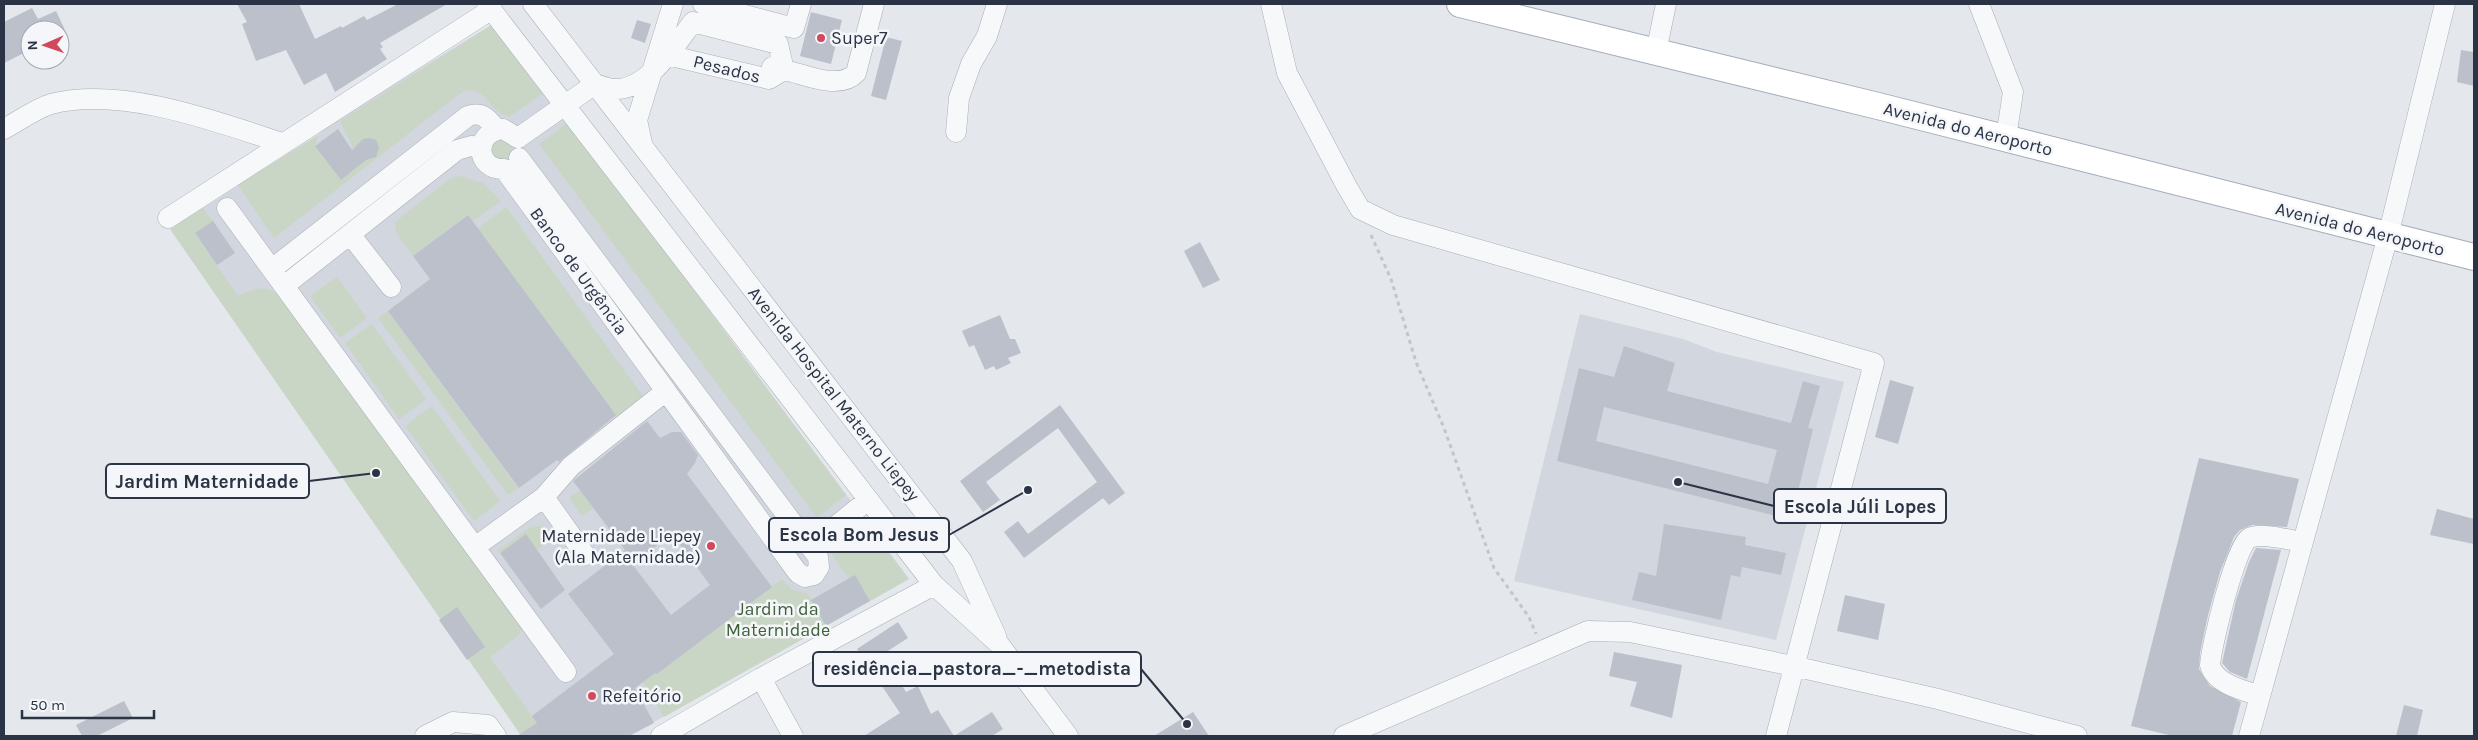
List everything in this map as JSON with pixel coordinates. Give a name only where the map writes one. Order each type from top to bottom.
[{"type":"main road","name":"Avenida do Aeroporto","points":[[1460,4],[2006,138],[2474,257]]},
{"type":"street","name":"Avenida Hospital Materno Liepey","points":[[533,4],[962,562],[999,644]]},
{"type":"street","points":[[644,147],[637,120],[673,4]]},
{"type":"street","points":[[703,4],[795,12]]},
{"type":"street","points":[[744,4],[795,12]]},
{"type":"street","name":"Pesados","points":[[782,63],[840,82],[850,79],[856,73],[861,61],[874,4]]},
{"type":"street","points":[[956,132],[959,98],[971,64],[987,36],[997,4]]},
{"type":"street","points":[[1271,4],[1287,73],[1360,209],[1393,225],[1874,363],[1776,736]]},
{"type":"street","points":[[1656,52],[1666,4]]},
{"type":"street","points":[[1979,4],[2013,92],[2006,138]]},
{"type":"street","points":[[2249,736],[2388,236],[2445,4]]},
{"type":"street","name":"Avenida Hospital Materno Liepey","points":[[490,7],[934,585],[999,644]]},
{"type":"street","points":[[168,218],[490,7]]},
{"type":"street","points":[[514,155],[565,106],[595,84],[614,89],[631,86],[650,74],[687,36]]},
{"type":"street","name":"Pesados","points":[[687,36],[769,79],[782,63]]},
{"type":"street","name":"Pesados","points":[[687,36],[778,44],[782,63]]},
{"type":"street","points":[[4,129],[50,105],[82,99],[119,100],[210,119],[282,143]]},
{"type":"street","points":[[272,269],[468,116],[477,113],[485,115],[497,130]]},
{"type":"street","points":[[284,286],[457,150],[471,146],[481,147],[486,136],[497,130],[509,131],[514,155],[810,547],[868,500]]},
{"type":"street","name":"Banco de Urgência","points":[[481,147],[487,164],[498,169],[514,155],[666,390],[798,573],[805,577],[814,575],[819,567],[818,557],[810,547]]},
{"type":"street","points":[[227,208],[566,672]]},
{"type":"street","points":[[350,234],[391,287]]},
{"type":"street","points":[[475,547],[544,497],[571,466],[666,390]]},
{"type":"street","points":[[544,497],[585,555]]},
{"type":"street","points":[[2260,696],[2228,684],[2212,672],[2210,665],[2234,567],[2243,543],[2249,538],[2258,536],[2302,542]]},
{"type":"street","points":[[661,736],[761,678],[934,585]]},
{"type":"street","points":[[1353,734],[1588,631],[1630,632],[1793,666],[1938,699],[2077,736]]},
{"type":"street","points":[[999,644],[1068,736]]},
{"type":"street","points":[[761,678],[793,736]]},
{"type":"street","points":[[425,736],[453,722],[488,725],[496,736]]},
{"type":"path","points":[[1360,209],[1391,279],[1416,362],[1444,428],[1494,568],[1529,617],[1542,650]]},
{"type":"shaded area","points":[[493,24],[569,122],[909,579],[629,736],[522,736],[170,229],[318,135],[329,124]]},
{"type":"shaded area","points":[[1580,314],[1683,339],[1717,352],[1844,382],[1776,640],[1514,581]]},
{"type":"green space","points":[[493,24],[545,92],[509,117],[502,114],[477,92],[470,90],[462,92],[274,238],[238,185],[318,135],[315,146],[341,180],[361,164],[340,121]]},
{"type":"green space","points":[[569,122],[846,495],[817,518],[539,144]]},
{"type":"green space","points":[[500,136],[513,145],[511,156],[504,161],[496,161],[489,148]]},
{"type":"green space","points":[[461,176],[483,183],[501,201],[472,222],[467,215],[413,256],[396,232],[395,222],[451,178]]},
{"type":"green space","points":[[506,207],[643,396],[617,416],[477,229]]},
{"type":"green space","points":[[203,208],[213,221],[195,234],[238,296],[250,290],[260,288],[269,289],[282,299],[303,324],[522,622],[520,634],[490,657],[537,723],[520,734],[170,229]]},
{"type":"green space","points":[[337,277],[367,318],[340,338],[310,296]]},
{"type":"green space","points":[[388,311],[518,488],[508,495],[378,318]]},
{"type":"green space","points":[[372,324],[426,399],[399,419],[345,343]]},
{"type":"green space","points":[[432,406],[500,501],[474,521],[405,426]]},
{"type":"green space","points":[[580,490],[593,508],[582,516],[569,498]]},
{"type":"green space","points":[[865,521],[909,579],[870,601],[849,579],[828,549]]},
{"type":"green space","points":[[542,526],[552,539],[537,550],[500,553],[498,550],[531,527]]},
{"type":"green space","name":"Jardim da Maternidade","points":[[782,579],[791,589],[808,594],[826,626],[664,717],[634,667],[592,588],[657,674]]},
{"type":"building","points":[[237,4],[299,4],[315,39],[341,26],[342,28],[364,16],[367,20],[398,4],[447,4],[380,43],[383,47],[380,49],[387,59],[335,92],[326,73],[304,85],[286,50],[256,61],[242,24],[247,22]]},
{"type":"building","points":[[32,8],[38,19],[56,11],[60,20],[20,20],[20,55],[4,63],[4,22]]},
{"type":"building","name":"Super7","points":[[811,12],[842,20],[831,64],[800,56]]},
{"type":"building","points":[[637,20],[651,24],[645,43],[631,38]]},
{"type":"building","points":[[886,37],[902,41],[886,100],[871,96]]},
{"type":"building","points":[[2461,50],[2474,52],[2474,86],[2457,82]]},
{"type":"building","points":[[338,129],[352,150],[363,139],[370,138],[376,140],[379,147],[376,157],[366,160],[341,180],[315,146]]},
{"type":"building","points":[[468,215],[616,415],[559,462],[557,460],[519,488],[388,311],[430,279],[413,256]]},
{"type":"building","points":[[213,221],[235,253],[217,265],[195,233]]},
{"type":"building","points":[[1200,242],[1220,280],[1203,288],[1184,251]]},
{"type":"building","points":[[1000,315],[1010,339],[1015,339],[1021,353],[1008,358],[1011,363],[996,370],[994,366],[985,370],[974,345],[969,347],[962,331]]},
{"type":"building","points":[[1624,346],[1675,363],[1667,391],[1791,423],[1803,381],[1820,386],[1808,428],[1813,429],[1797,496],[1789,493],[1784,518],[1557,461],[1579,368],[1614,377]],"holes":[[[1604,407],[1777,450],[1768,484],[1596,441]]]},
{"type":"building","points":[[1890,380],[1914,387],[1898,444],[1875,437]]},
{"type":"building","points":[[1060,405],[1125,493],[1109,505],[1103,498],[1024,558],[1004,532],[1018,521],[1028,534],[1097,482],[1058,428],[986,482],[1000,500],[983,512],[960,481]]},
{"type":"building","name":"Maternidade Liepey (Ala Maternidade)","points":[[647,421],[660,438],[672,432],[681,432],[698,455],[687,474],[772,587],[657,674],[655,673],[635,688],[654,723],[629,736],[517,736],[537,723],[532,716],[614,654],[568,594],[625,550],[573,481]],"holes":[[[672,534],[710,585],[671,615],[632,564]]]},
{"type":"building","points":[[2199,458],[2299,479],[2287,527],[2252,525],[2240,530],[2234,537],[2220,572],[2208,615],[2200,653],[2199,669],[2210,686],[2241,702],[2232,736],[2173,736],[2131,726]]},
{"type":"building","points":[[2437,509],[2474,519],[2474,544],[2430,535]]},
{"type":"building","points":[[1664,524],[1746,537],[1745,545],[1786,553],[1781,575],[1742,567],[1740,577],[1731,575],[1721,620],[1632,600],[1639,572],[1656,576]]},
{"type":"building","points":[[526,534],[565,590],[541,609],[500,553]]},
{"type":"building","points":[[2256,548],[2281,550],[2247,679],[2230,672],[2222,663],[2236,600],[2249,562]]},
{"type":"building","points":[[855,575],[870,601],[826,626],[811,600]]},
{"type":"building","points":[[1845,595],[1885,604],[1878,640],[1837,631]]},
{"type":"building","points":[[457,607],[485,647],[467,660],[439,620]]},
{"type":"building","points":[[898,622],[908,638],[883,654],[906,692],[918,686],[931,714],[938,710],[954,736],[864,736],[900,713],[857,649]]},
{"type":"building","points":[[1614,652],[1682,665],[1672,718],[1630,706],[1637,682],[1609,676]]},
{"type":"building","points":[[124,701],[133,718],[97,736],[82,736],[76,725]]},
{"type":"building","points":[[2404,705],[2423,710],[2417,736],[2396,736]]},
{"type":"building","points":[[992,712],[1003,729],[992,736],[954,736]]},
{"type":"building","points":[[1193,712],[1209,736],[1154,736]]},
{"type":"place","name":"Super7","points":[[821,38]]},
{"type":"place","name":"Jardim Maternidade","points":[[376,473]]},
{"type":"place","name":"Escola Júli Lopes","points":[[1678,482]]},
{"type":"place","name":"Escola Bom Jesus","points":[[1028,490]]},
{"type":"place","name":"Maternidade Liepey (Ala Maternidade)","points":[[711,546]]},
{"type":"place","name":"Refeitório","points":[[592,696]]},
{"type":"place","name":"residência_pastora_-_metodista","points":[[1187,724]]}]
